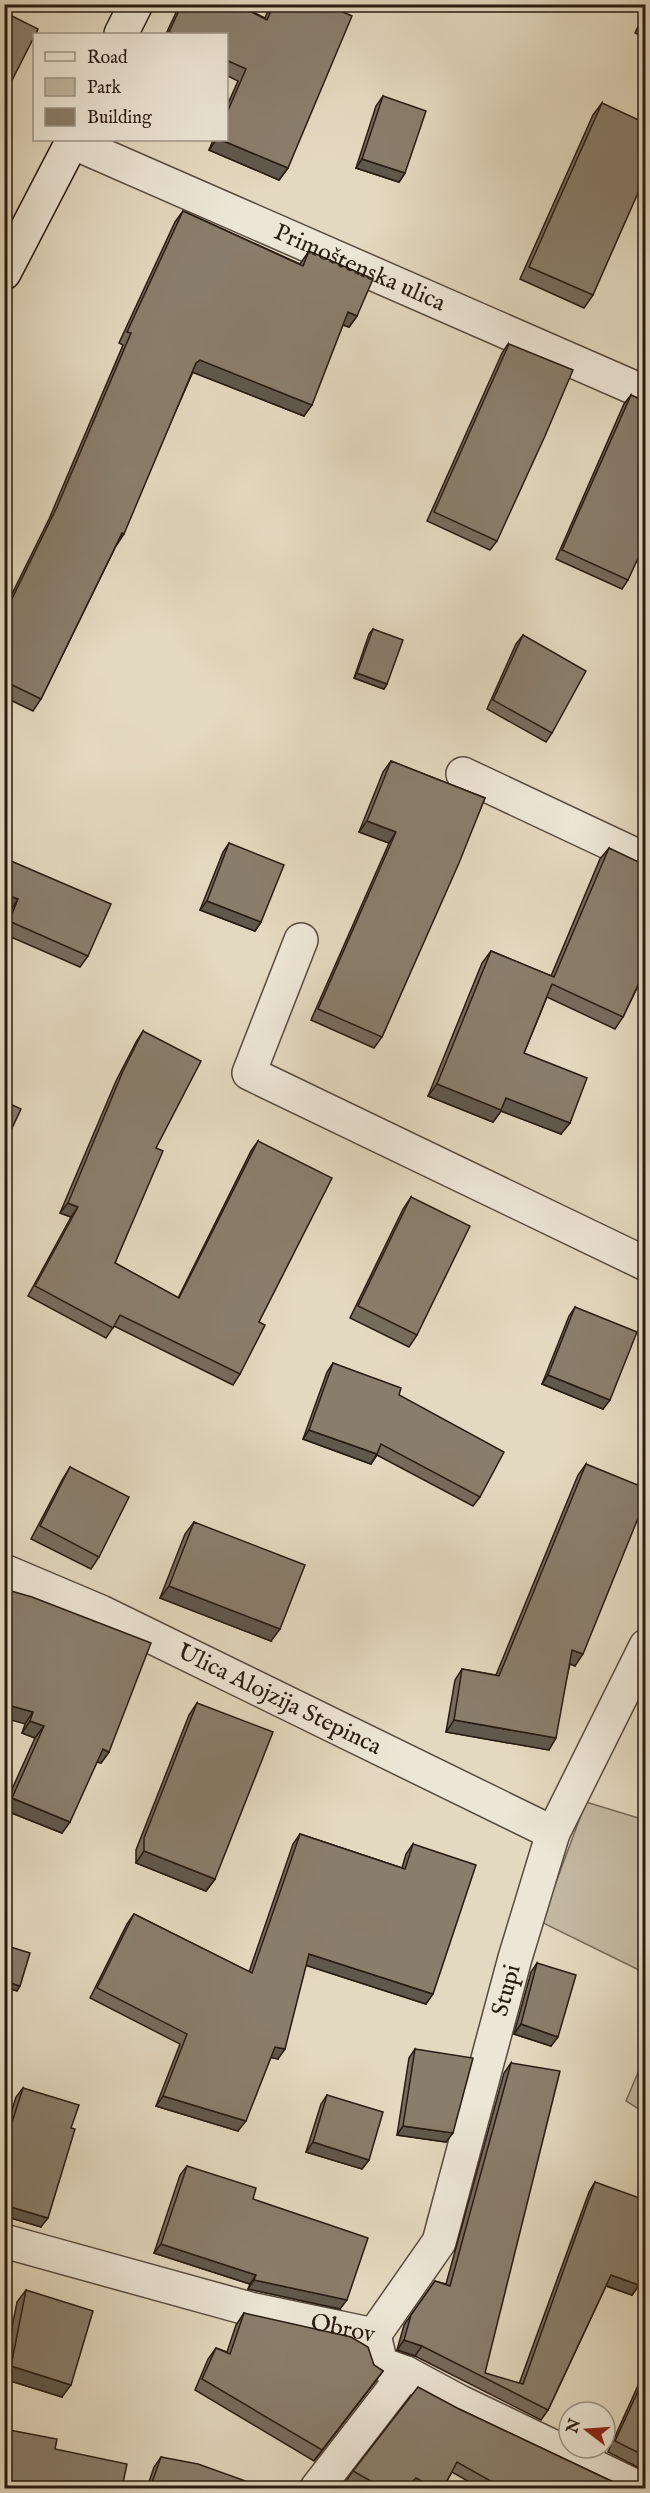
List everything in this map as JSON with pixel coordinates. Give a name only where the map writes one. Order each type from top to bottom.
[{"type":"street","points":[[122,33],[136,4]]},
{"type":"street","points":[[4,273],[72,141]]},
{"type":"street","name":"Primoštenska ulica","points":[[72,141],[483,324],[645,393]]},
{"type":"street","points":[[463,774],[645,860]]},
{"type":"street","points":[[301,940],[249,1073],[645,1264]]},
{"type":"street","name":"Ulica Alojzija Stepinca","points":[[4,1571],[101,1612],[553,1833]]},
{"type":"street","name":"Stupi","points":[[374,2335],[439,2242],[515,1958],[553,1833],[645,1646]]},
{"type":"street","name":"Obrov","points":[[4,2241],[250,2309],[374,2335],[381,2364],[406,2373],[459,2402],[639,2488]]},
{"type":"street","points":[[317,2488],[406,2373]]},
{"type":"green space","points":[[586,1802],[645,1820],[645,1973],[541,1922]]},
{"type":"green space","points":[[645,2056],[645,2113],[626,2101]]},
{"type":"building","points":[[182,4],[236,4],[267,20],[274,4],[325,4],[352,16],[288,168],[223,141],[228,141],[228,110],[246,69],[228,61],[228,33],[169,32]]},
{"type":"building","points":[[4,12],[38,29],[36,33],[33,33],[33,39],[4,96]]},
{"type":"building","points":[[383,96],[426,111],[405,173],[362,159]]},
{"type":"building","points":[[602,103],[645,123],[645,177],[593,295],[529,267]]},
{"type":"building","points":[[183,211],[303,266],[309,251],[373,279],[357,316],[348,312],[312,405],[200,360],[196,363],[124,534],[122,533],[41,699],[4,681],[4,615],[57,507],[131,333],[127,332]]},
{"type":"building","points":[[509,344],[573,370],[497,541],[434,512]]},
{"type":"building","points":[[631,395],[645,401],[645,543],[628,580],[562,550]]},
{"type":"building","points":[[373,629],[403,640],[387,684],[357,673]]},
{"type":"building","points":[[523,635],[586,671],[552,733],[493,700]]},
{"type":"building","points":[[391,761],[485,798],[459,863],[382,1037],[318,1009],[396,832],[367,821]]},
{"type":"building","points":[[229,843],[284,865],[261,922],[207,901]]},
{"type":"building","points":[[609,848],[645,865],[645,970],[623,1017],[552,984],[524,1053],[587,1078],[570,1123],[506,1098],[501,1110],[437,1084],[491,951],[554,977]]},
{"type":"building","points":[[4,858],[111,904],[88,956],[9,921],[18,899],[4,894]]},
{"type":"building","points":[[143,1031],[201,1061],[156,1148],[163,1151],[115,1263],[179,1298],[258,1141],[332,1178],[259,1322],[265,1325],[240,1374],[120,1315],[113,1328],[35,1286],[78,1207],[68,1203],[123,1071]]},
{"type":"building","points":[[4,1101],[21,1109],[4,1145]]},
{"type":"building","points":[[411,1197],[470,1226],[417,1335],[358,1306]]},
{"type":"building","points":[[575,1307],[637,1332],[610,1400],[548,1375]]},
{"type":"building","points":[[333,1363],[401,1388],[399,1395],[504,1452],[480,1497],[381,1444],[377,1454],[309,1430]]},
{"type":"building","points":[[586,1464],[645,1488],[645,1501],[583,1654],[572,1650],[556,1738],[454,1720],[462,1669],[499,1676]]},
{"type":"building","points":[[70,1467],[129,1497],[99,1557],[40,1526]]},
{"type":"building","points":[[194,1522],[305,1565],[280,1629],[169,1586]]},
{"type":"building","points":[[4,1589],[32,1597],[151,1643],[109,1752],[103,1749],[70,1822],[12,1798],[44,1726],[30,1721],[33,1712],[4,1704]]},
{"type":"building","points":[[197,1703],[273,1732],[215,1879],[144,1851],[144,1838]]},
{"type":"building","points":[[300,1834],[405,1869],[413,1844],[476,1865],[433,1994],[309,1954],[285,2049],[275,2047],[246,2121],[163,2096],[187,2034],[97,1988],[134,1914],[252,1973]]},
{"type":"building","points":[[4,1945],[30,1953],[20,1986],[4,1981]]},
{"type":"building","points":[[537,1963],[576,1975],[558,2037],[521,2024]]},
{"type":"building","points":[[415,2049],[473,2058],[453,2133],[403,2126]]},
{"type":"building","points":[[511,2063],[560,2071],[485,2373],[523,2384],[595,2182],[645,2200],[645,2267],[639,2285],[611,2275],[548,2410],[422,2346],[404,2340],[411,2315],[435,2281],[450,2286]]},
{"type":"building","points":[[23,2088],[79,2105],[71,2128],[75,2129],[48,2218],[4,2205],[4,2147]]},
{"type":"building","points":[[327,2095],[383,2112],[369,2160],[313,2142]]},
{"type":"building","points":[[187,2166],[256,2188],[253,2199],[368,2238],[347,2300],[254,2280],[256,2275],[161,2244]]},
{"type":"building","points":[[26,2290],[93,2311],[71,2385],[11,2366]]},
{"type":"building","points":[[244,2313],[351,2337],[368,2347],[374,2365],[383,2371],[322,2450],[202,2379],[216,2348],[230,2354]]},
{"type":"building","points":[[645,2376],[645,2456],[617,2442],[617,2437]]},
{"type":"building","points":[[418,2387],[557,2455],[557,2460],[567,2460],[626,2488],[503,2488],[457,2462],[443,2488],[434,2488],[416,2478],[407,2488],[383,2488],[353,2471]]},
{"type":"building","points":[[4,2429],[57,2439],[55,2449],[127,2464],[122,2488],[26,2488],[4,2482]]},
{"type":"building","points":[[161,2457],[198,2464],[265,2488],[150,2488]]}]
